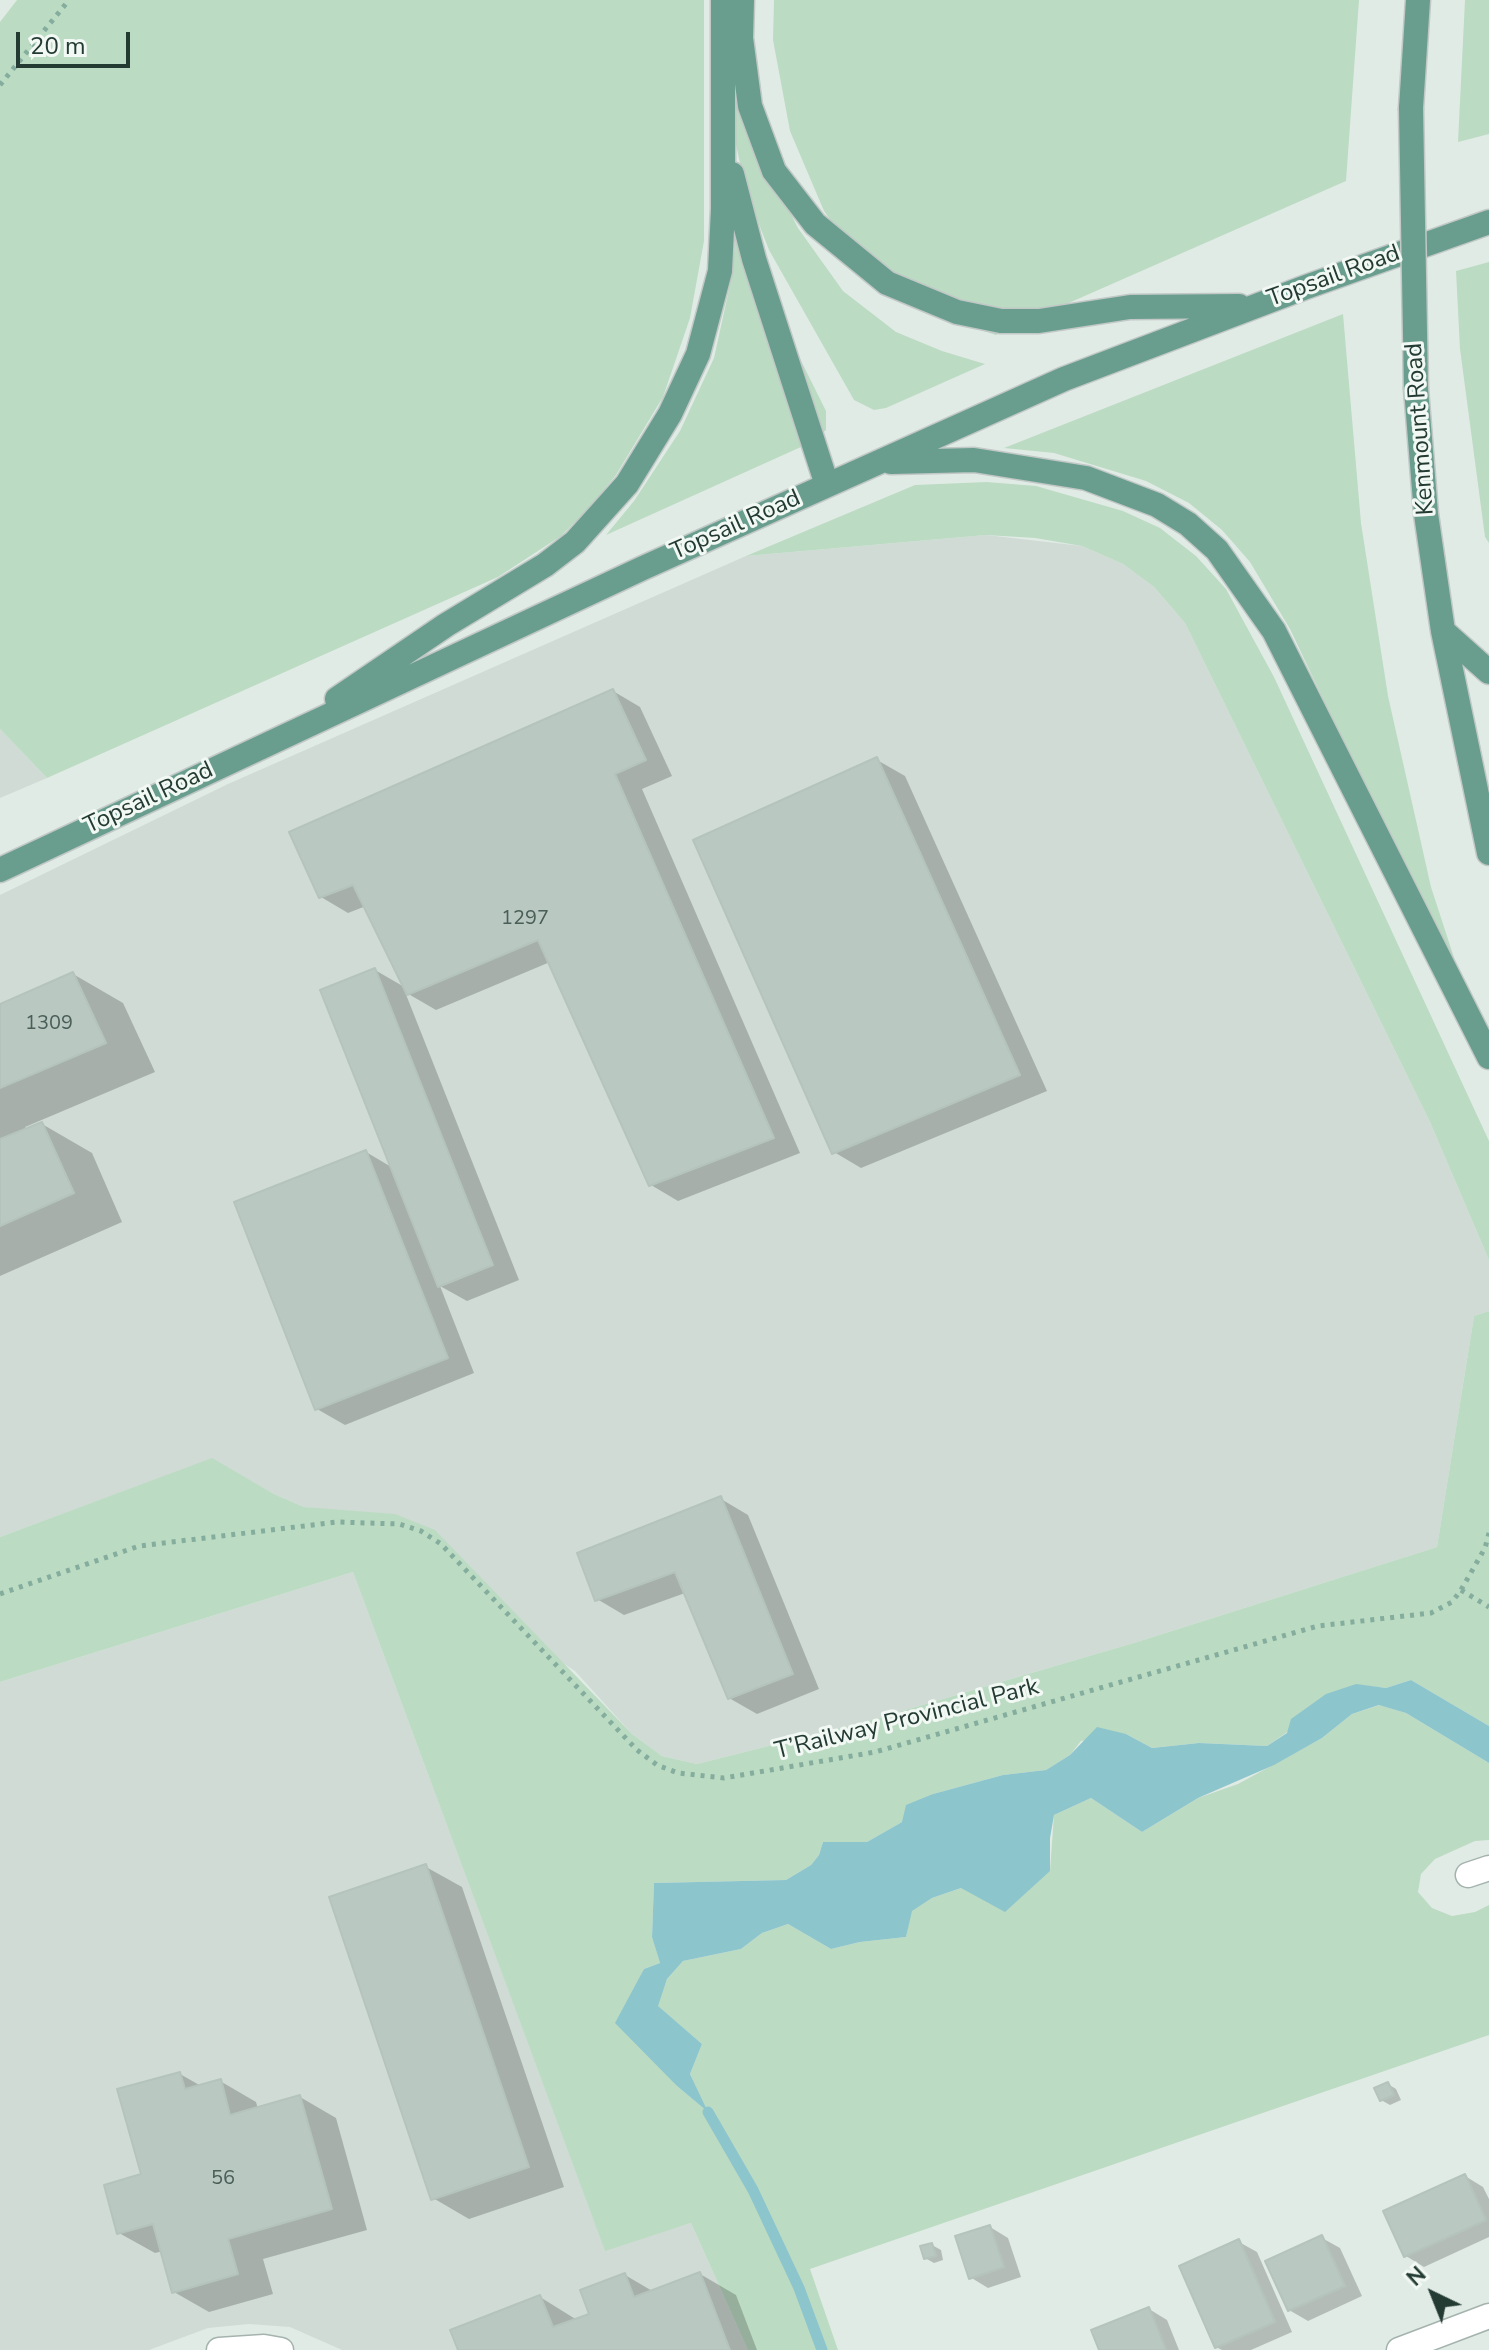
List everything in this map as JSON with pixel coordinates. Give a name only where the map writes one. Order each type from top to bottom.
[{"type":"main road","points":[[276,741],[446,625],[545,565],[575,542],[627,484],[685,385],[709,316],[720,271],[723,0]]},
{"type":"main road","points":[[742,0],[741,38],[750,106],[774,171],[815,224],[887,283],[957,312],[1001,321],[1039,321],[1130,307],[1254,306]]},
{"type":"main road","name":"Kenmount Road","points":[[1418,0],[1411,108],[1416,389],[1425,500],[1443,631],[1489,853]]},
{"type":"main road","points":[[723,135],[754,259],[827,485]]},
{"type":"main road","name":"Topsail Road","points":[[0,870],[827,485],[1064,379],[1254,306],[1489,222]]},
{"type":"main road","points":[[881,462],[974,460],[1086,478],[1157,505],[1188,524],[1210,543],[1253,597],[1274,631],[1489,1057]]},
{"type":"main road","points":[[1443,631],[1489,672]]},
{"type":"street","points":[[1399,2350],[1489,2316]]},
{"type":"street","points":[[219,2350],[264,2347],[281,2350]]},
{"type":"path","points":[[0,85],[69,0]]},
{"type":"path","name":"T’Railway Provincial Park","points":[[0,1594],[139,1546],[337,1522],[399,1524],[421,1531],[441,1544],[637,1750],[657,1765],[678,1773],[724,1778],[875,1752],[1318,1626],[1431,1613],[1452,1602],[1461,1590],[1477,1565],[1489,1533]]},
{"type":"path","points":[[1461,1590],[1489,1607]]},
{"type":"shaded area","points":[[986,535],[1082,546],[1123,564],[1154,587],[1185,623],[1430,1122],[1489,1260],[1489,1311],[1474,1316],[1437,1547],[1137,1642],[868,1721],[697,1764],[662,1756],[632,1734],[575,1671],[333,1511],[304,1507],[212,1459],[0,1537],[0,895],[228,784],[746,556]]},
{"type":"shaded area","points":[[0,729],[47,778],[0,798]]},
{"type":"shaded area","points":[[353,1572],[605,2250],[691,2223],[748,2350],[342,2350],[290,2327],[249,2324],[208,2328],[149,2350],[0,2350],[0,1682]]},
{"type":"green space","points":[[17,0],[704,0],[704,241],[690,318],[663,397],[616,475],[590,507],[561,536],[498,577],[47,778],[0,729],[0,22]]},
{"type":"green space","points":[[774,0],[1359,0],[1346,181],[996,335],[943,318],[847,243],[824,211],[790,131],[773,40]]},
{"type":"green space","points":[[1465,0],[1489,0],[1489,134],[1458,142]]},
{"type":"green space","points":[[734,81],[781,195],[798,228],[843,291],[896,332],[985,364],[886,408],[874,410],[854,400],[769,250],[746,191],[735,140]]},
{"type":"green space","points":[[736,230],[826,411],[826,430],[812,442],[606,535],[634,501],[680,431],[714,358],[732,276]]},
{"type":"green space","points":[[1489,262],[1489,543],[1485,537],[1460,349],[1456,271]]},
{"type":"green space","points":[[1343,314],[1361,523],[1388,696],[1431,887],[1473,1016],[1290,629],[1250,562],[1222,530],[1189,503],[1146,481],[1054,453],[1004,448]]},
{"type":"green space","points":[[987,482],[1036,486],[1123,511],[1160,528],[1196,556],[1226,589],[1274,677],[1489,1141],[1489,1260],[1430,1122],[1185,623],[1154,587],[1123,564],[1082,546],[1035,538],[986,535],[746,556],[915,485]]},
{"type":"green space","points":[[1489,1311],[1489,1726],[1411,1680],[1386,1688],[1356,1685],[1267,1746],[1199,1743],[1152,1748],[1126,1734],[1081,1741],[1070,1755],[1046,1770],[1003,1775],[933,1794],[902,1822],[867,1842],[823,1842],[819,1855],[811,1865],[786,1880],[654,1883],[652,1936],[660,1963],[644,1969],[635,1990],[662,2068],[677,2086],[707,2111],[690,2074],[702,2044],[657,2006],[667,1979],[683,1961],[741,1949],[762,1933],[788,1924],[831,1949],[906,1937],[911,1911],[932,1898],[961,1888],[1050,1871],[1054,1815],[1091,1798],[1142,1832],[1198,1798],[1238,1784],[1322,1738],[1352,1714],[1380,1705],[1406,1713],[1489,1763],[1489,1840],[1475,1841],[1435,1859],[1421,1874],[1418,1892],[1432,1908],[1452,1916],[1475,1912],[1489,1905],[1489,2035],[810,2269],[838,2350],[748,2350],[691,2223],[605,2251],[353,1572],[0,1682],[0,1537],[212,1458],[274,1494],[304,1507],[395,1514],[435,1530],[632,1734],[662,1756],[697,1764],[868,1721],[1137,1642],[1437,1547],[1474,1316]]},
{"type":"water","points":[[1411,1680],[1489,1726],[1489,1763],[1406,1713],[1379,1705],[1352,1714],[1322,1738],[1274,1765],[1198,1798],[1142,1832],[1091,1798],[1054,1815],[1050,1871],[1005,1912],[961,1888],[932,1898],[912,1911],[906,1937],[831,1949],[788,1924],[762,1933],[741,1949],[683,1961],[667,1979],[658,2006],[702,2044],[690,2074],[708,2112],[677,2086],[615,2023],[644,1969],[660,1963],[652,1937],[654,1883],[786,1880],[811,1865],[819,1855],[823,1842],[867,1842],[902,1822],[906,1805],[933,1794],[1003,1775],[1046,1770],[1070,1755],[1097,1727],[1126,1734],[1152,1748],[1199,1743],[1267,1746],[1287,1733],[1291,1719],[1326,1694],[1356,1684],[1386,1688]]},
{"type":"building","points":[[613,689],[646,760],[615,774],[774,1138],[649,1186],[538,940],[407,995],[353,885],[319,898],[289,832]]},
{"type":"building","points":[[877,757],[1020,1075],[832,1154],[693,840]]},
{"type":"building","points":[[375,968],[493,1265],[438,1287],[320,990]]},
{"type":"building","points":[[73,972],[106,1043],[0,1088],[0,1004]]},
{"type":"building","points":[[42,1122],[74,1193],[0,1226],[0,1139]]},
{"type":"building","points":[[366,1150],[448,1358],[315,1410],[234,1202]]},
{"type":"building","points":[[721,1496],[793,1674],[728,1699],[675,1572],[595,1601],[577,1553]]},
{"type":"building","points":[[426,1864],[529,2167],[431,2200],[329,1897]]},
{"type":"building","points":[[180,2072],[185,2089],[221,2079],[230,2115],[300,2095],[332,2209],[228,2239],[238,2274],[172,2293],[153,2224],[117,2234],[104,2185],[141,2174],[117,2089]]},
{"type":"building","points":[[1388,2082],[1394,2095],[1380,2101],[1374,2088]]},
{"type":"building","points":[[1465,2174],[1486,2220],[1404,2257],[1383,2211]]},
{"type":"building","points":[[990,2225],[1004,2267],[969,2279],[955,2236]]},
{"type":"building","points":[[1322,2235],[1345,2286],[1288,2311],[1265,2261]]},
{"type":"building","points":[[1239,2239],[1275,2322],[1215,2348],[1179,2266]]},
{"type":"building","points":[[932,2243],[936,2256],[924,2259],[920,2246]]},
{"type":"building","points":[[700,2272],[730,2350],[458,2350],[450,2330],[540,2295],[553,2327],[589,2314],[580,2290],[625,2273],[634,2297]]},
{"type":"building","points":[[1149,2307],[1166,2350],[1099,2350],[1091,2330]]},
{"type":"waterway","points":[[708,2112],[753,2190],[799,2288],[822,2350]]}]
